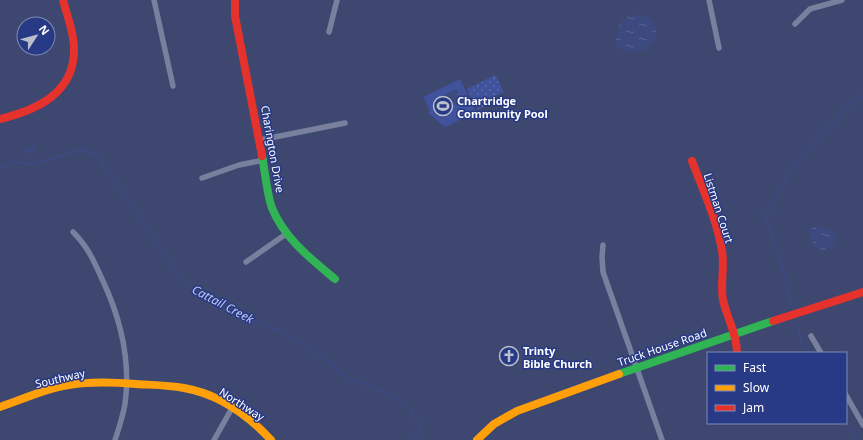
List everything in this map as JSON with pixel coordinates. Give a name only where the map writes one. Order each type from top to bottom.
[{"type":"street","points":[[0,119],[37,107],[46,102],[56,95],[67,79],[74,46],[63,0]]},
{"type":"street","points":[[154,0],[173,86]]},
{"type":"street","name":"Charington Drive","points":[[235,0],[235,16],[272,207],[286,234],[292,242],[335,279]]},
{"type":"street","points":[[329,32],[337,0]]},
{"type":"street","points":[[709,0],[719,48]]},
{"type":"street","points":[[795,24],[810,9],[842,0]]},
{"type":"street","points":[[260,140],[345,123]]},
{"type":"street","points":[[202,178],[238,165],[264,160]]},
{"type":"street","name":"Listman Court","points":[[692,161],[719,238],[723,267],[723,300],[737,352]]},
{"type":"street","points":[[73,232],[89,251],[108,291],[118,318],[125,344],[127,364],[125,405],[116,440]]},
{"type":"street","points":[[246,262],[286,234]]},
{"type":"street","points":[[603,245],[603,272],[662,440]]},
{"type":"street","name":"Truck House Road","points":[[477,440],[494,424],[517,411],[637,367],[863,292]]},
{"type":"street","points":[[811,336],[820,352]]},
{"type":"street","name":"Southway","points":[[0,407],[64,386],[95,381],[127,383]]},
{"type":"street","name":"Northway","points":[[127,383],[177,386],[215,398],[252,422],[271,440]]},
{"type":"street","points":[[847,397],[863,425]]},
{"type":"street","points":[[214,440],[232,408]]},
{"type":"shaded area","points":[[495,75],[504,92],[489,99],[490,103],[478,110],[467,89]]},
{"type":"shaded area","points":[[460,79],[476,112],[445,127],[428,113],[430,110],[423,97]]},
{"type":"water","points":[[639,15],[649,17],[657,28],[655,40],[644,50],[626,52],[616,47],[616,39],[620,23],[629,16]]},
{"type":"water","name":"Chartridge Community Pool","points":[[456,89],[463,102],[460,103],[459,101],[444,109],[447,116],[442,118],[433,100]]},
{"type":"water","points":[[34,145],[36,150],[25,154],[24,149]]},
{"type":"water","points":[[816,226],[826,228],[836,234],[833,245],[821,252],[814,245],[808,230]]},
{"type":"waterway","points":[[791,304],[778,250],[765,216],[791,168],[850,105],[863,94]]},
{"type":"waterway","name":"Cattail Creek","points":[[0,168],[14,162],[31,164],[56,158],[82,149],[99,156],[104,169],[121,188],[186,285],[211,301],[244,318],[282,331],[321,356],[347,377],[386,393],[411,409],[421,432],[410,440]]},
{"type":"waterway","points":[[797,323],[802,344],[811,352]]},
{"type":"waterway","points":[[846,424],[858,440]]},
{"type":"traffic: fast","points":[[262,156],[269,196],[277,219],[299,247],[335,279]]},
{"type":"traffic: fast","points":[[619,374],[773,321]]},
{"type":"traffic: slow","points":[[477,440],[494,424],[517,411],[619,374]]},
{"type":"traffic: slow","points":[[0,407],[47,390],[81,383],[109,382],[172,386],[197,391],[220,400],[242,414],[271,440]]},
{"type":"traffic: jam","points":[[0,119],[40,104],[61,88],[68,77],[73,64],[74,42],[63,0]]},
{"type":"traffic: jam","points":[[235,0],[235,16],[262,156]]},
{"type":"traffic: jam","points":[[692,161],[720,239],[723,257],[723,300],[734,333],[737,352]]},
{"type":"traffic: jam","points":[[773,321],[863,292]]},
{"type":"place","name":"Chartridge Community Pool","points":[[443,106]]},
{"type":"place","name":"Trinty Bible Church","points":[[509,356]]}]
